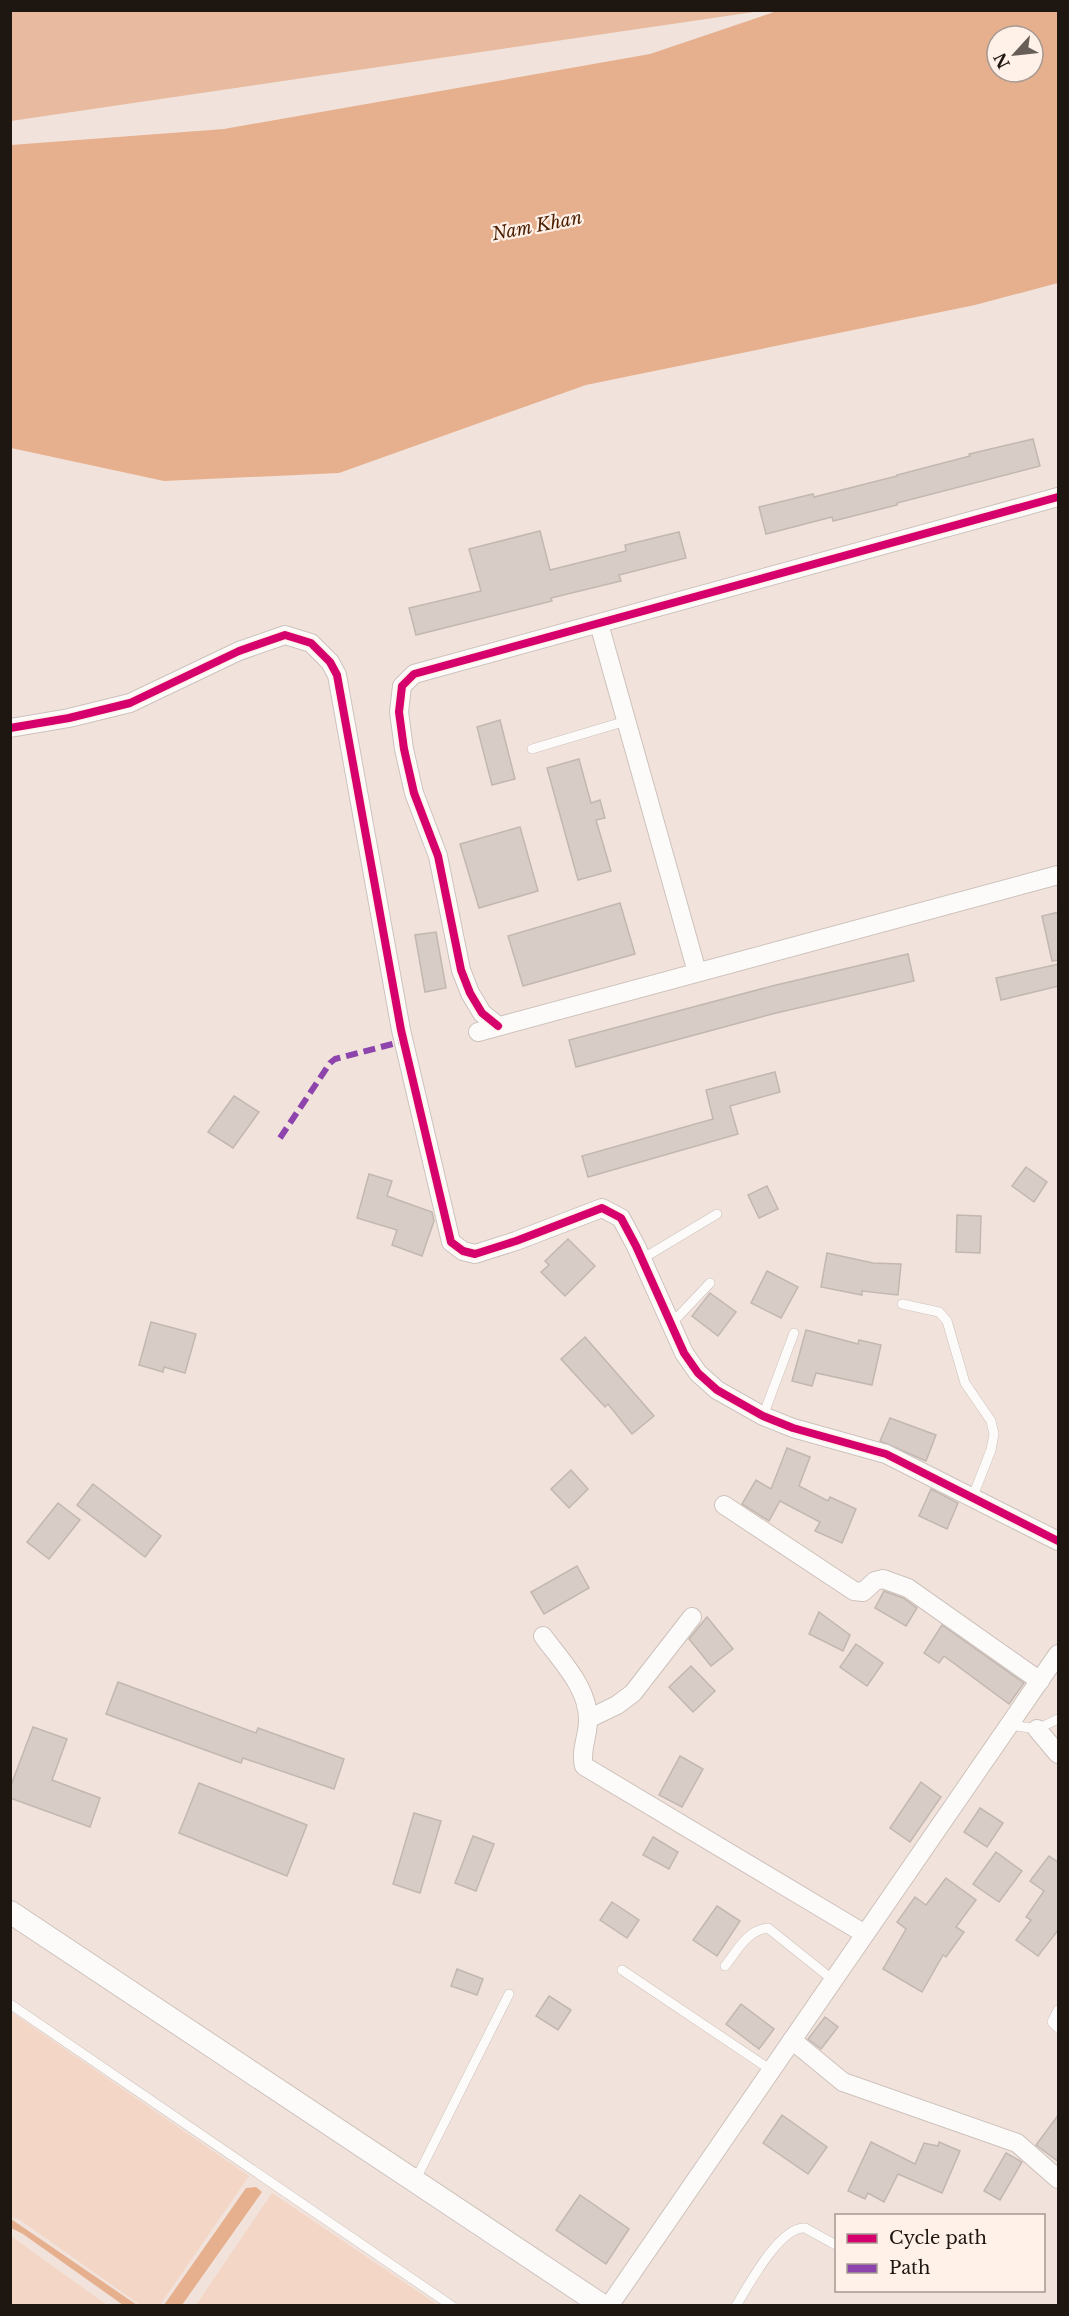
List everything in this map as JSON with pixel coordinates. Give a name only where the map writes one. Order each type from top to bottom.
[{"type":"street","points":[[498,1026],[482,1013],[470,993],[461,970],[438,856],[414,793],[404,749],[399,712],[402,686],[414,675],[1059,497]]},
{"type":"street","points":[[598,624],[697,972]]},
{"type":"street","points":[[10,728],[69,718],[130,703],[238,651],[285,635],[311,643],[330,662],[337,675],[401,1030],[451,1242],[463,1251],[475,1254],[602,1208],[621,1218],[672,1323],[684,1353],[698,1372],[717,1390],[763,1416],[794,1428],[886,1454],[1059,1541]]},
{"type":"street","points":[[478,1032],[1059,875]]},
{"type":"street","points":[[724,1505],[854,1591],[863,1592],[875,1581],[883,1579],[908,1588],[1040,1681]]},
{"type":"street","points":[[588,1719],[617,1705],[633,1693],[692,1617]]},
{"type":"street","points":[[543,1636],[582,1689],[588,1705],[588,1719],[581,1757],[584,1766],[866,1934]]},
{"type":"street","points":[[609,2306],[1059,1654]]},
{"type":"street","points":[[1037,1729],[1059,1754]]},
{"type":"street","points":[[10,1911],[603,2306]]},
{"type":"street","points":[[792,2040],[843,2082],[1017,2143],[1059,2179]]},
{"type":"lane","points":[[532,749],[626,721]]},
{"type":"lane","points":[[642,1259],[717,1214]]},
{"type":"lane","points":[[672,1323],[710,1283]]},
{"type":"lane","points":[[902,1304],[939,1312],[947,1321],[965,1383],[991,1421],[994,1434],[991,1450],[973,1496]]},
{"type":"lane","points":[[763,1416],[794,1333]]},
{"type":"lane","points":[[1010,1725],[1037,1729],[1059,1719]]},
{"type":"lane","points":[[725,1966],[751,1932],[768,1928],[833,1980]]},
{"type":"lane","points":[[622,1970],[771,2070]]},
{"type":"lane","points":[[415,2181],[509,1994]]},
{"type":"lane","points":[[10,2004],[452,2306]]},
{"type":"lane","points":[[1059,2010],[1052,2022],[1059,2028]]},
{"type":"lane","points":[[736,2306],[770,2253],[796,2229],[805,2228],[835,2244]]},
{"type":"shaded area","points":[[11,10],[761,10],[761,11],[11,121]]},
{"type":"shaded area","points":[[11,2012],[249,2176],[160,2305],[140,2305],[20,2220],[11,2217]]},
{"type":"shaded area","points":[[272,2193],[438,2305],[196,2305]]},
{"type":"shaded area","points":[[11,2236],[107,2305],[11,2305]]},
{"type":"water","name":"Nam Khan","points":[[777,11],[1058,11],[1058,283],[975,305],[586,385],[339,473],[164,481],[11,448],[11,145],[224,129],[650,54]]},
{"type":"water","points":[[256,2187],[262,2192],[182,2305],[164,2305],[246,2188]]},
{"type":"water","points":[[11,2219],[137,2305],[123,2305],[23,2234],[11,2228]]},
{"type":"building","points":[[1033,439],[1040,466],[833,521],[832,517],[766,534],[759,507],[813,494],[814,497],[970,456],[969,454]]},
{"type":"building","points":[[540,531],[550,570],[626,551],[625,545],[679,532],[686,558],[619,575],[621,581],[551,598],[552,601],[416,635],[409,608],[481,591],[469,549]]},
{"type":"building","points":[[500,720],[515,779],[492,785],[477,727]]},
{"type":"building","points":[[579,759],[591,803],[600,800],[605,818],[596,820],[611,871],[578,880],[547,768]]},
{"type":"building","points":[[520,827],[538,891],[479,908],[460,844]]},
{"type":"building","points":[[620,903],[635,954],[523,986],[508,936]]},
{"type":"building","points":[[1059,912],[1059,960],[1052,961],[1042,916]]},
{"type":"building","points":[[436,932],[446,988],[425,992],[415,935]]},
{"type":"building","points":[[908,954],[914,981],[772,1014],[576,1067],[569,1040],[772,986]]},
{"type":"building","points":[[1059,964],[1059,986],[1001,1000],[996,978]]},
{"type":"building","points":[[775,1072],[780,1092],[730,1106],[738,1134],[588,1177],[582,1156],[713,1119],[706,1090]]},
{"type":"building","points":[[234,1096],[259,1112],[233,1148],[208,1132]]},
{"type":"building","points":[[1026,1167],[1047,1182],[1034,1202],[1012,1186]]},
{"type":"building","points":[[369,1174],[392,1181],[387,1196],[432,1212],[434,1221],[422,1256],[392,1245],[397,1230],[357,1218]]},
{"type":"building","points":[[767,1186],[778,1209],[759,1218],[748,1195]]},
{"type":"building","points":[[957,1215],[981,1216],[980,1253],[956,1252]]},
{"type":"building","points":[[568,1239],[595,1266],[565,1296],[541,1272],[549,1265],[545,1261]]},
{"type":"building","points":[[827,1253],[873,1263],[901,1264],[898,1295],[862,1291],[862,1295],[821,1287]]},
{"type":"building","points":[[767,1271],[798,1287],[781,1318],[751,1303]]},
{"type":"building","points":[[710,1293],[736,1312],[718,1336],[692,1316]]},
{"type":"building","points":[[151,1322],[196,1334],[185,1373],[164,1367],[163,1372],[139,1365]]},
{"type":"building","points":[[806,1330],[858,1344],[859,1340],[881,1345],[872,1385],[816,1373],[812,1386],[792,1381]]},
{"type":"building","points":[[585,1337],[654,1416],[632,1434],[608,1404],[605,1407],[561,1359]]},
{"type":"building","points":[[890,1418],[936,1435],[926,1461],[880,1441]]},
{"type":"building","points":[[787,1448],[810,1457],[799,1486],[828,1501],[830,1497],[856,1509],[842,1543],[815,1531],[820,1522],[780,1501],[769,1521],[742,1504],[756,1480],[771,1489]]},
{"type":"building","points":[[571,1470],[588,1489],[569,1508],[551,1489]]},
{"type":"building","points":[[93,1484],[161,1536],[145,1557],[77,1505]]},
{"type":"building","points":[[931,1489],[958,1503],[947,1529],[919,1516]]},
{"type":"building","points":[[58,1503],[80,1520],[49,1559],[27,1542]]},
{"type":"building","points":[[577,1566],[589,1588],[544,1614],[531,1592]]},
{"type":"building","points":[[884,1591],[903,1598],[917,1608],[906,1626],[875,1608]]},
{"type":"building","points":[[819,1612],[850,1635],[843,1651],[809,1634]]},
{"type":"building","points":[[707,1617],[733,1649],[711,1666],[689,1639]]},
{"type":"building","points":[[942,1625],[1024,1683],[1009,1704],[944,1656],[939,1663],[924,1653]]},
{"type":"building","points":[[856,1644],[883,1663],[867,1686],[840,1667]]},
{"type":"building","points":[[691,1666],[715,1691],[693,1712],[669,1687]]},
{"type":"building","points":[[118,1682],[256,1733],[258,1728],[344,1759],[334,1789],[243,1758],[241,1763],[106,1714]]},
{"type":"building","points":[[33,1727],[67,1739],[52,1780],[100,1798],[90,1827],[10,1798],[10,1788]]},
{"type":"building","points":[[680,1756],[703,1769],[682,1807],[659,1795]]},
{"type":"building","points":[[921,1782],[941,1797],[910,1842],[890,1828]]},
{"type":"building","points":[[199,1783],[307,1825],[287,1876],[179,1833]]},
{"type":"building","points":[[980,1808],[1003,1823],[987,1847],[964,1832]]},
{"type":"building","points":[[414,1813],[441,1821],[420,1893],[393,1884]]},
{"type":"building","points":[[473,1836],[494,1844],[476,1891],[455,1883]]},
{"type":"building","points":[[653,1837],[678,1852],[669,1869],[643,1855]]},
{"type":"building","points":[[996,1852],[1022,1871],[999,1902],[973,1884]]},
{"type":"building","points":[[1049,1856],[1059,1863],[1059,1929],[1038,1956],[1016,1940],[1031,1920],[1026,1917],[1044,1891],[1030,1881]]},
{"type":"building","points":[[946,1878],[976,1900],[956,1927],[964,1932],[946,1957],[943,1955],[922,1992],[883,1969],[906,1929],[897,1922],[915,1897],[926,1905]]},
{"type":"building","points":[[612,1902],[639,1920],[627,1938],[600,1920]]},
{"type":"building","points":[[717,1906],[740,1921],[717,1956],[693,1940]]},
{"type":"building","points":[[457,1969],[483,1979],[477,1995],[451,1986]]},
{"type":"building","points":[[549,1996],[571,2010],[558,2030],[536,2016]]},
{"type":"building","points":[[741,2004],[774,2029],[759,2049],[726,2024]]},
{"type":"building","points":[[825,2017],[838,2027],[821,2049],[808,2039]]},
{"type":"building","points":[[1059,2114],[1059,2162],[1036,2145]]},
{"type":"building","points":[[782,2115],[827,2147],[808,2174],[763,2143]]},
{"type":"building","points":[[871,2142],[915,2164],[924,2143],[938,2146],[939,2142],[960,2151],[942,2193],[898,2174],[884,2202],[868,2193],[865,2199],[848,2191]]},
{"type":"building","points":[[1006,2153],[1022,2162],[1000,2200],[984,2191]]},
{"type":"building","points":[[580,2195],[629,2229],[606,2264],[556,2230]]},
{"type":"marked path","points":[[280,1138],[330,1063],[335,1059],[404,1041]]},
{"type":"cycle path","points":[[498,1026],[482,1013],[470,993],[461,970],[438,856],[414,793],[404,749],[399,712],[402,686],[414,674],[1058,497]]},
{"type":"cycle path","points":[[10,728],[69,718],[130,703],[239,651],[285,635],[311,643],[330,662],[337,675],[401,1030],[451,1242],[463,1251],[475,1254],[602,1208],[621,1218],[684,1353],[698,1373],[717,1390],[763,1416],[793,1428],[886,1454],[1058,1541]]}]
